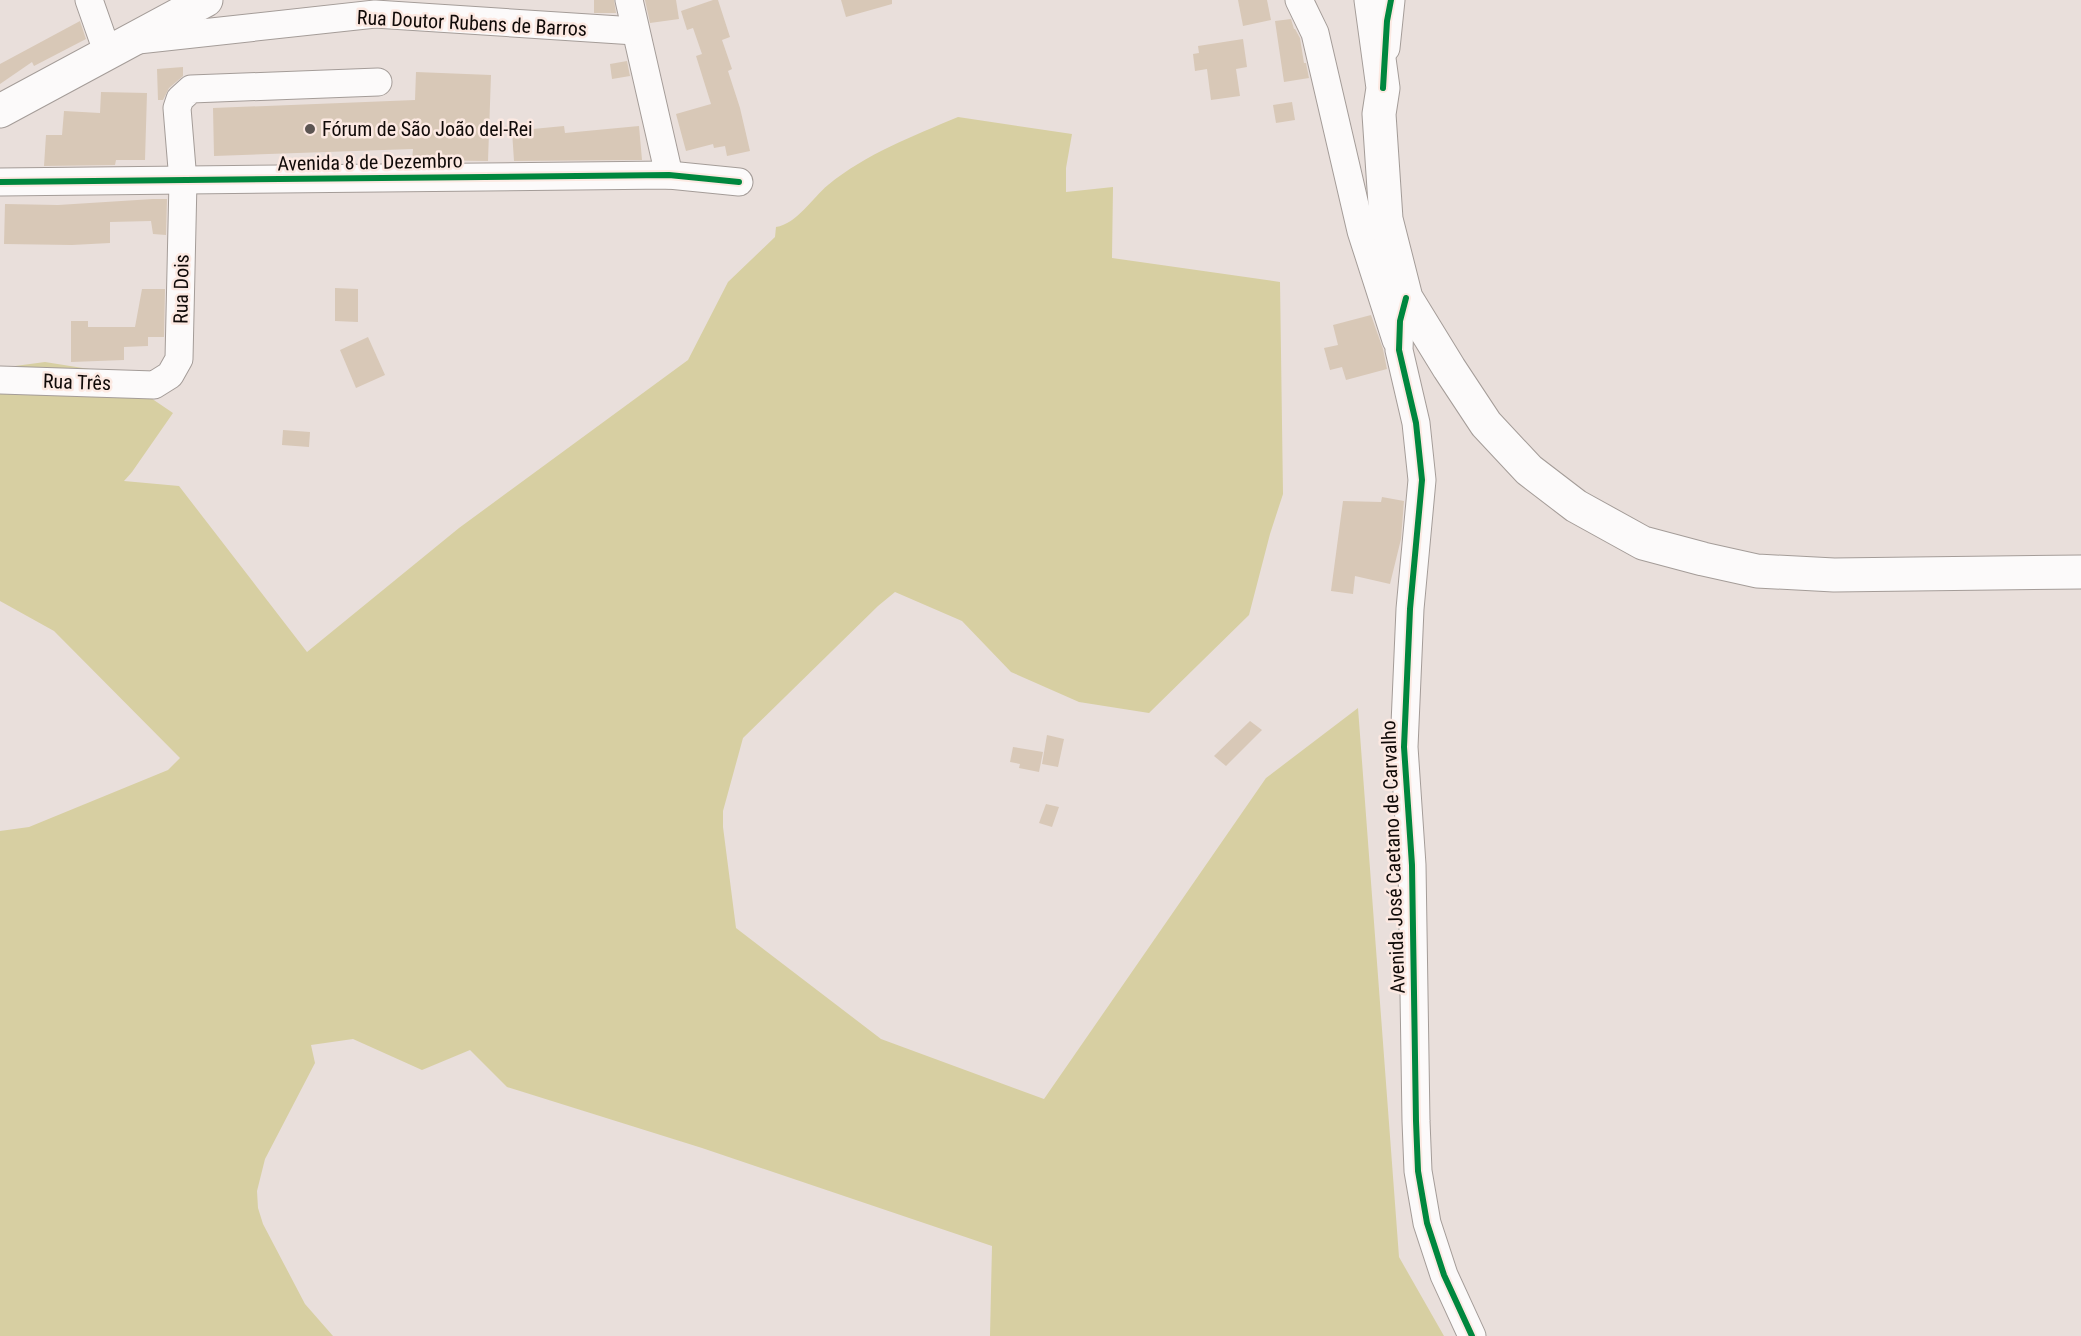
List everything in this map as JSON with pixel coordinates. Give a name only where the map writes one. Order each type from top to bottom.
[{"type":"main road","points":[[0,111],[206,0]]},
{"type":"main road","points":[[1351,0],[1369,94],[1381,101]]},
{"type":"main road","points":[[1371,0],[1381,101],[1386,219],[1406,298],[1486,424],[1529,470],[1576,506],[1643,543],[1757,571],[1834,575],[2081,572]]},
{"type":"street","points":[[89,0],[119,48]]},
{"type":"street","points":[[629,0],[669,175]]},
{"type":"street","points":[[1299,0],[1315,33],[1361,231],[1399,350]]},
{"type":"street","points":[[1381,101],[1392,0]]},
{"type":"street","name":"Rua Doutor Rubens de Barros","points":[[119,48],[375,14],[635,31]]},
{"type":"street","name":"Rua Dois","points":[[154,385],[170,375],[179,359],[183,181],[177,108],[180,99],[191,89],[378,82]]},
{"type":"street","name":"Avenida 8 de Dezembro","points":[[0,182],[669,175],[739,182]]},
{"type":"street","name":"Avenida José Caetano de Carvalho","points":[[1406,298],[1400,321],[1399,350],[1416,423],[1422,480],[1410,609],[1404,747],[1412,865],[1418,1171],[1427,1223],[1444,1275],[1472,1336]]},
{"type":"street","name":"Rua Três","points":[[0,380],[154,385]]},
{"type":"shaded area","points":[[958,117],[1072,134],[1066,168],[1066,192],[1113,187],[1112,258],[1280,282],[1283,494],[1249,615],[1149,713],[1079,702],[1011,672],[962,621],[895,592],[743,738],[723,811],[736,928],[881,1039],[1044,1099],[1266,778],[1358,708],[1399,1257],[1444,1336],[990,1336],[992,1246],[702,1148],[507,1087],[470,1050],[422,1070],[353,1039],[311,1045],[315,1063],[265,1159],[257,1191],[258,1208],[263,1224],[305,1304],[333,1336],[0,1336],[0,831],[29,827],[168,770],[180,758],[54,631],[0,601],[0,368],[45,362],[114,373],[173,413],[124,481],[179,486],[307,652],[459,528],[688,360],[728,282],[775,237],[776,227],[791,221],[822,190],[858,164],[890,146]]},
{"type":"building","points":[[594,0],[614,0],[616,13],[594,13]]},
{"type":"building","points":[[645,0],[676,0],[679,19],[650,23]]},
{"type":"building","points":[[718,0],[730,37],[722,40],[732,69],[728,71],[750,151],[727,156],[725,146],[714,148],[713,144],[686,151],[676,114],[711,104],[696,56],[702,54],[693,28],[687,30],[681,11]]},
{"type":"building","points":[[841,0],[892,0],[892,4],[846,17]]},
{"type":"building","points":[[1238,0],[1267,0],[1271,20],[1243,26]]},
{"type":"building","points":[[1291,19],[1300,38],[1309,78],[1284,82],[1275,21]]},
{"type":"building","points":[[80,21],[86,39],[34,66],[32,62],[0,84],[0,64]]},
{"type":"building","points":[[1243,39],[1247,67],[1236,69],[1240,96],[1211,100],[1207,69],[1195,71],[1193,54],[1199,53],[1198,46]]},
{"type":"building","points":[[627,61],[630,76],[612,79],[610,64]]},
{"type":"building","points":[[183,67],[183,76],[169,88],[163,100],[158,100],[157,69]]},
{"type":"building","points":[[416,72],[491,75],[488,161],[412,160],[413,149],[214,156],[213,108],[415,100]]},
{"type":"building","points":[[101,92],[147,93],[145,160],[116,160],[115,165],[44,166],[46,135],[62,135],[64,111],[100,113]]},
{"type":"building","points":[[1292,102],[1295,120],[1276,123],[1273,105]]},
{"type":"building","points":[[564,126],[565,133],[639,126],[642,160],[514,161],[512,131]]},
{"type":"building","points":[[167,199],[166,235],[153,234],[151,221],[110,222],[110,243],[4,244],[5,204],[58,205]]},
{"type":"building","points":[[335,288],[358,289],[358,322],[335,321]]},
{"type":"building","points":[[142,289],[165,289],[164,337],[148,337],[148,346],[124,347],[124,360],[71,362],[71,321],[88,321],[88,327],[135,327]]},
{"type":"building","points":[[1371,315],[1383,349],[1387,369],[1346,380],[1342,367],[1330,370],[1324,348],[1338,345],[1333,325]]},
{"type":"building","points":[[368,337],[385,375],[356,388],[340,350]]},
{"type":"building","points":[[283,430],[310,432],[309,447],[282,445]]},
{"type":"building","points":[[1382,497],[1404,501],[1401,539],[1390,584],[1355,576],[1353,594],[1331,591],[1343,501],[1381,502]]},
{"type":"building","points":[[1250,721],[1262,730],[1226,766],[1214,756]]},
{"type":"building","points":[[1047,735],[1064,739],[1058,767],[1042,764]]},
{"type":"building","points":[[1013,747],[1043,752],[1039,772],[1019,768],[1020,764],[1010,762]]},
{"type":"building","points":[[1046,804],[1059,807],[1052,827],[1039,823]]},
{"type":"cycle path","points":[[1383,88],[1387,21],[1391,0]]},
{"type":"cycle path","points":[[0,182],[669,175],[739,182]]},
{"type":"cycle path","points":[[1406,298],[1400,321],[1399,350],[1416,423],[1422,480],[1410,609],[1404,747],[1412,865],[1418,1171],[1427,1223],[1444,1275],[1472,1336]]},
{"type":"place","name":"Fórum de São João del-Rei","points":[[310,129]]}]
